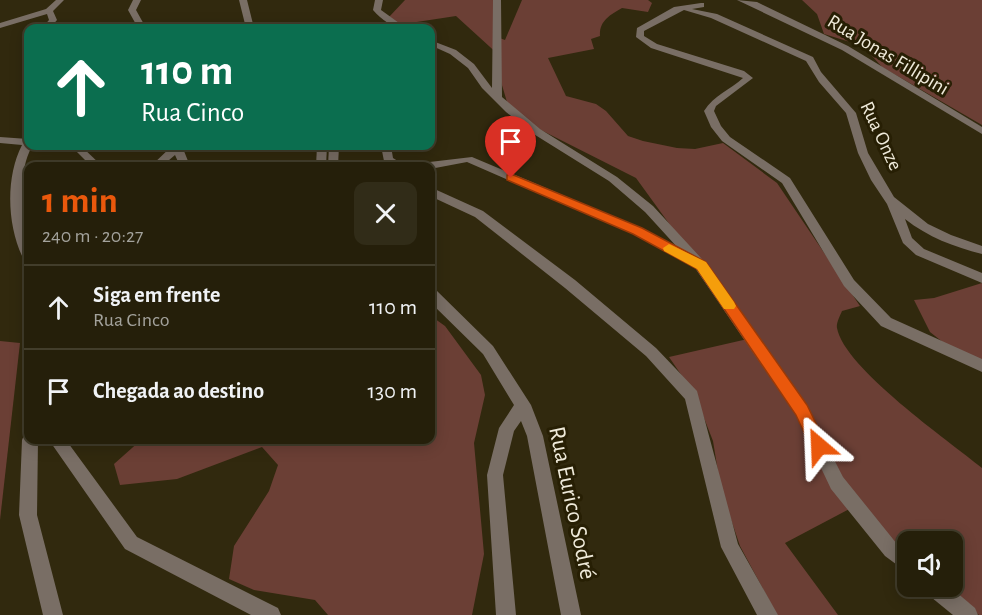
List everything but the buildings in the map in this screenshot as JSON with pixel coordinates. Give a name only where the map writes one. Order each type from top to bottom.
[{"type":"street","points":[[0,26],[49,11],[60,0]]},
{"type":"street","points":[[137,0],[132,10],[140,24]]},
{"type":"street","points":[[243,0],[249,24]]},
{"type":"street","points":[[379,0],[377,10],[395,24]]},
{"type":"street","points":[[496,0],[497,98]]},
{"type":"street","name":"Rua Jonas Fillipini","points":[[741,0],[754,4],[845,48],[982,131]]},
{"type":"street","points":[[702,5],[676,9],[640,30],[640,38],[654,46],[741,73],[749,78],[742,86],[714,101],[709,111],[716,127],[726,139],[786,181],[849,283],[886,322],[982,366]]},
{"type":"street","name":"Rua Onze","points":[[676,9],[714,16],[810,59],[812,67],[840,97],[853,116],[862,151],[892,203],[907,240],[920,252],[982,278]]},
{"type":"street","points":[[49,11],[53,20],[50,24]]},
{"type":"street","points":[[435,44],[453,52],[471,66],[509,111],[536,131],[613,179],[650,208],[701,266],[801,410],[837,483],[897,555]]},
{"type":"street","points":[[0,140],[24,143]]},
{"type":"street","points":[[24,149],[20,155],[15,190],[24,236]]},
{"type":"street","points":[[80,150],[93,162]]},
{"type":"street","points":[[160,162],[174,150]]},
{"type":"street","points":[[435,165],[468,159],[637,231],[701,266]]},
{"type":"street","points":[[435,193],[478,214],[570,284],[651,352],[692,396],[730,547],[768,615]]},
{"type":"street","name":"Rua Onze","points":[[892,203],[932,232],[959,245],[982,250]]},
{"type":"street","name":"Rua Eurico Sodré","points":[[435,298],[488,350],[523,405],[536,436],[572,615]]},
{"type":"street","points":[[506,615],[495,476],[507,428],[523,405]]},
{"type":"street","points":[[30,444],[28,515],[53,615]]},
{"type":"street","points":[[60,444],[130,543],[271,615]]},
{"type":"street","points":[[946,597],[968,615]]},
{"type":"shaded area","points":[[405,0],[493,0],[494,36],[505,40],[522,0],[648,0],[652,3],[648,12],[622,8],[610,16],[601,26],[600,36],[591,39],[594,49],[548,58],[566,96],[596,104],[606,111],[628,136],[643,141],[695,149],[723,143],[777,183],[860,306],[842,311],[839,317],[837,328],[844,344],[877,383],[982,468],[982,615],[956,597],[963,597],[963,531],[897,531],[897,544],[855,506],[785,543],[838,615],[777,615],[740,546],[721,490],[713,441],[695,395],[669,357],[752,338],[636,178],[531,125],[507,102],[496,65],[501,57],[456,16],[396,24],[389,17]]},
{"type":"shaded area","points":[[802,0],[982,0],[982,125],[882,67],[863,46],[824,34],[817,14]]},
{"type":"shaded area","points":[[982,283],[982,364],[949,347],[930,332],[914,300],[934,298]]},
{"type":"shaded area","points":[[435,319],[445,326],[481,375],[485,395],[474,443],[484,554],[472,615],[328,615],[315,600],[254,590],[229,579],[234,546],[269,491],[278,465],[262,447],[177,479],[120,485],[114,464],[136,444],[435,444]]},
{"type":"shaded area","points":[[0,341],[20,343],[0,520]]},
{"type":"slow traffic","points":[[669,248],[701,266],[729,306]]},
{"type":"route","points":[[511,178],[637,231],[701,266],[801,410],[819,446]]}]
